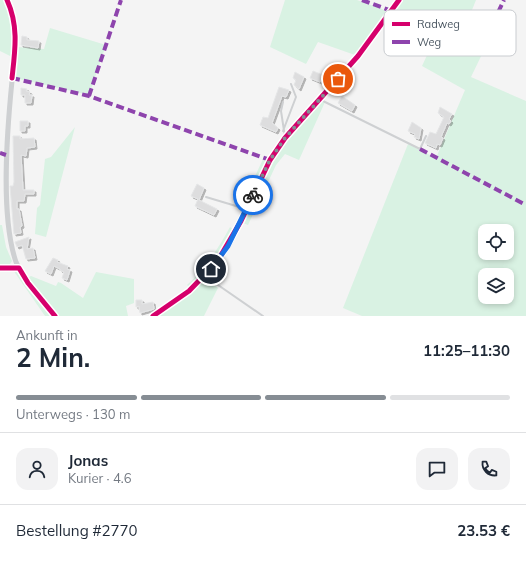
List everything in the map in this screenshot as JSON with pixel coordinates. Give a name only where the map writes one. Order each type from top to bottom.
[{"type":"street","points":[[7,0],[13,15],[16,37],[6,147],[5,211],[10,244],[19,268],[28,283],[55,316]]},
{"type":"street","points":[[392,10],[399,0]]},
{"type":"street","points":[[153,316],[171,305],[205,276],[228,246],[247,210],[270,160],[285,138],[358,56],[384,20]]},
{"type":"street","points":[[0,268],[19,268]]},
{"type":"lane","points":[[283,131],[296,97],[291,84]]},
{"type":"lane","points":[[321,99],[420,149],[426,136]]},
{"type":"lane","points":[[283,102],[281,111],[285,138]]},
{"type":"lane","points":[[206,197],[247,210]]},
{"type":"lane","points":[[205,276],[263,316]]},
{"type":"green space","points":[[0,0],[4,0],[11,21],[13,35],[12,57],[0,51]]},
{"type":"green space","points":[[285,0],[357,0],[384,10],[384,17],[355,55],[318,42],[306,64],[270,47]]},
{"type":"green space","points":[[402,0],[476,0],[472,10],[395,10]]},
{"type":"green space","points":[[50,28],[106,45],[89,95],[15,78],[17,47],[44,49]]},
{"type":"green space","points":[[427,56],[481,56],[471,77],[526,101],[526,316],[362,316],[343,308],[408,144],[436,158],[465,90],[422,66]]},
{"type":"green space","points":[[321,100],[325,102],[299,160],[285,154],[276,165],[248,225],[243,223],[272,161],[287,140]]},
{"type":"green space","points":[[75,127],[46,237],[35,234],[37,208],[40,205],[45,159],[51,157]]},
{"type":"green space","points":[[263,159],[266,161],[253,188],[250,187]]},
{"type":"green space","points":[[0,225],[2,225],[6,247],[12,261],[8,267],[0,267]]},
{"type":"green space","points":[[230,227],[234,230],[224,245],[208,267],[189,287],[187,285],[211,258]]},
{"type":"green space","points":[[13,270],[16,270],[25,285],[50,316],[45,316]]},
{"type":"green space","points":[[96,272],[134,279],[134,303],[126,306],[128,316],[59,316],[27,278],[31,276],[56,286],[58,282],[61,283],[83,298]]},
{"type":"green space","points":[[208,280],[218,288],[204,316],[158,316],[183,299],[204,281]]},
{"type":"building","points":[[22,36],[27,37],[27,40],[39,41],[38,48],[21,45]]},
{"type":"building","points":[[313,71],[323,75],[320,82],[310,78]]},
{"type":"building","points":[[295,72],[304,77],[299,89],[294,85],[296,80],[293,78]]},
{"type":"building","points":[[279,87],[289,90],[286,97],[282,96],[272,123],[278,128],[276,132],[260,125],[263,117],[268,118]]},
{"type":"building","points":[[21,88],[27,89],[26,91],[30,92],[29,95],[32,95],[31,103],[25,103],[25,95],[21,95]]},
{"type":"building","points":[[342,96],[355,105],[352,111],[338,103]]},
{"type":"building","points":[[440,107],[452,114],[449,119],[451,121],[449,124],[447,123],[441,137],[443,138],[440,145],[437,144],[436,148],[425,143],[430,132],[436,134],[444,117],[438,113]]},
{"type":"building","points":[[20,121],[28,121],[28,126],[25,126],[25,131],[20,131]]},
{"type":"building","points":[[412,122],[421,128],[419,139],[414,137],[415,134],[408,131]]},
{"type":"building","points":[[13,136],[20,136],[20,139],[34,138],[35,147],[27,148],[26,156],[21,155],[23,190],[34,190],[34,194],[25,194],[24,201],[17,201],[17,209],[19,209],[22,226],[20,227],[21,233],[14,234],[10,186],[13,186],[14,182]]},
{"type":"building","points":[[197,184],[204,188],[199,200],[217,209],[214,215],[195,206],[198,199],[191,196]]},
{"type":"building","points":[[29,237],[27,249],[33,248],[35,258],[26,259],[22,245],[17,247],[15,242]]},
{"type":"building","points":[[53,258],[58,260],[57,262],[68,266],[67,269],[70,270],[67,280],[62,278],[64,272],[54,266],[51,274],[45,271]]},
{"type":"building","points":[[136,300],[142,300],[142,304],[153,302],[154,309],[140,313],[139,306],[136,307]]},
{"type":"marked path","points":[[89,96],[121,0]]},
{"type":"marked path","points":[[362,0],[389,10]]},
{"type":"marked path","points":[[499,10],[504,0]]},
{"type":"marked path","points":[[12,78],[89,96],[270,160]]},
{"type":"marked path","points":[[420,149],[526,205]]},
{"type":"marked path","points":[[0,153],[6,155]]},
{"type":"cycle path","points":[[7,0],[15,29],[12,78]]},
{"type":"cycle path","points":[[392,10],[399,0]]},
{"type":"cycle path","points":[[153,316],[189,291],[217,262],[241,221],[270,160],[285,138],[358,56],[384,20]]},
{"type":"cycle path","points":[[0,268],[19,268],[28,283],[55,316]]},
{"type":"way so far","points":[[253,195],[270,160],[285,138],[338,79]]},
{"type":"route","points":[[211,269],[228,246],[242,221],[253,195]]}]
